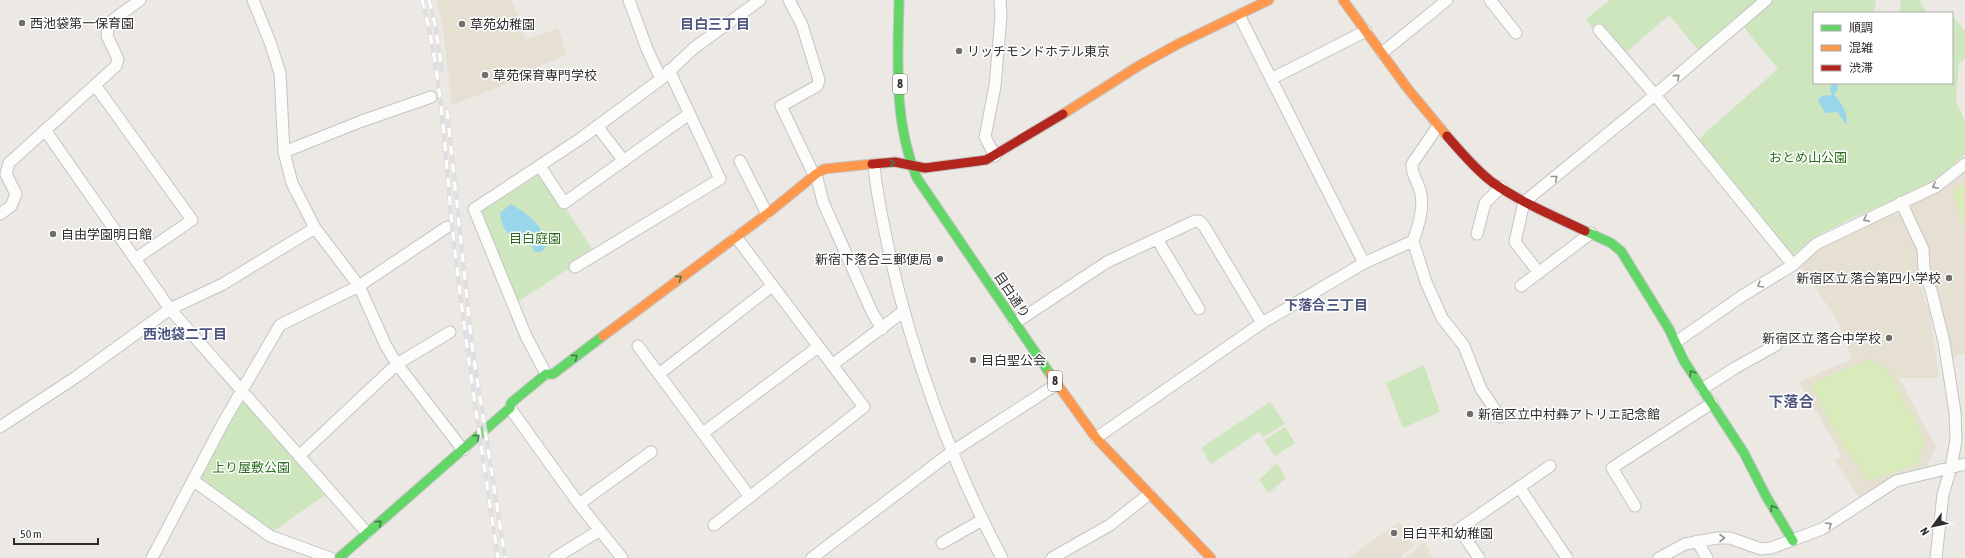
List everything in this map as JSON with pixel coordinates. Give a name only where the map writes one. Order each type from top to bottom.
[{"type":"street","points":[[0,214],[11,206],[16,194],[6,174],[9,162],[116,66],[118,59],[107,36],[109,23],[127,3],[140,0]]},
{"type":"street","points":[[253,0],[270,42],[280,73],[284,152],[292,183],[315,228],[359,286],[386,346],[397,364],[463,450]]},
{"type":"street","points":[[629,0],[647,49],[661,78]]},
{"type":"street","points":[[546,374],[526,336],[474,209],[540,166],[597,126],[661,78],[694,48],[760,0]]},
{"type":"street","points":[[789,0],[802,25],[819,80],[817,86],[781,106],[815,175],[823,202],[872,312],[882,329]]},
{"type":"street","name":"目白通り","points":[[899,0],[900,118],[904,145],[910,166],[921,186],[1057,384],[1096,438],[1211,558]]},
{"type":"street","points":[[995,156],[985,137],[995,86],[1001,16],[1000,0]]},
{"type":"street","points":[[339,558],[463,450],[510,408],[511,403],[546,374],[553,374],[669,285],[736,238],[824,169],[895,162],[926,168],[980,162],[995,156],[1092,98],[1140,65],[1178,44],[1269,0]]},
{"type":"street","points":[[1343,0],[1402,82],[1438,126],[1473,164],[1501,187],[1524,202],[1611,243],[1621,251],[1676,342],[1684,361],[1744,453],[1766,496],[1794,541]]},
{"type":"street","points":[[1382,53],[1447,0]]},
{"type":"street","points":[[1490,0],[1516,33]]},
{"type":"street","points":[[1539,273],[1515,242],[1524,202],[1655,95],[1766,0]]},
{"type":"street","points":[[1238,15],[1364,263]]},
{"type":"street","points":[[1599,30],[1655,95],[1793,265]]},
{"type":"street","points":[[1271,79],[1366,32]]},
{"type":"street","points":[[575,267],[720,179],[669,70]]},
{"type":"street","points":[[95,85],[192,220],[135,259]]},
{"type":"street","points":[[284,152],[362,120],[431,97]]},
{"type":"street","points":[[540,166],[564,203],[689,114]]},
{"type":"street","points":[[597,126],[624,161]]},
{"type":"street","points":[[1438,126],[1412,164],[1412,170],[1421,194],[1418,229],[1413,241],[1426,282],[1442,318],[1464,346],[1480,388],[1500,417]]},
{"type":"street","points":[[45,130],[170,309],[367,533]]},
{"type":"street","points":[[740,161],[767,214]]},
{"type":"street","points":[[874,164],[875,186],[904,312],[933,399],[982,520],[1002,558]]},
{"type":"street","points":[[1676,342],[1742,296],[1793,265],[1816,244],[1937,186],[1965,164]]},
{"type":"street","points":[[1477,234],[1485,202],[1501,187]]},
{"type":"street","points":[[1901,202],[1923,249],[1924,268],[1944,342],[1955,412],[1956,440],[1951,468],[1943,494],[1936,558]]},
{"type":"street","points":[[1015,323],[1106,262],[1195,221],[1199,221],[1202,223],[1262,324]]},
{"type":"street","points":[[152,558],[242,390],[280,325],[359,286],[447,227]]},
{"type":"street","points":[[0,426],[76,377],[170,309],[223,284],[315,228]]},
{"type":"street","points":[[1521,286],[1591,234]]},
{"type":"street","points":[[714,525],[864,407],[736,238]]},
{"type":"street","points":[[1157,239],[1198,309]]},
{"type":"street","points":[[1096,438],[1262,324],[1364,263],[1413,241]]},
{"type":"street","points":[[659,374],[772,286]]},
{"type":"street","points":[[832,366],[904,312]]},
{"type":"street","points":[[299,456],[397,364],[450,332]]},
{"type":"street","points":[[1702,389],[1776,345]]},
{"type":"street","points":[[638,346],[750,497]]},
{"type":"street","points":[[704,433],[818,347]]},
{"type":"street","points":[[815,557],[954,451],[1057,384]]},
{"type":"street","points":[[1635,506],[1612,468],[1712,403]]},
{"type":"street","points":[[510,408],[579,504],[622,558]]},
{"type":"street","points":[[579,504],[651,452]]},
{"type":"street","points":[[1659,558],[1685,544],[1717,538],[1730,538],[1761,549],[1771,548],[1794,541],[1822,529],[1896,481],[1965,464]]},
{"type":"street","points":[[1479,558],[1459,529],[1550,466]]},
{"type":"street","points":[[194,480],[270,536],[330,558]]},
{"type":"street","points":[[1519,487],[1567,558]]},
{"type":"street","points":[[1052,558],[1110,525],[1149,494]]},
{"type":"street","points":[[942,543],[982,520]]},
{"type":"street","points":[[555,558],[600,530]]},
{"type":"street","points":[[1697,541],[1707,558]]},
{"type":"shaded area","points":[[436,0],[512,0],[526,40],[558,28],[567,55],[537,67],[538,72],[452,105],[443,28]]},
{"type":"shaded area","name":"新宿区立 落合第四小学校","points":[[1965,173],[1965,353],[1951,357],[1926,249],[1910,203],[1943,190]]},
{"type":"shaded area","name":"新宿区立 落合中学校","points":[[1893,211],[1900,215],[1916,247],[1922,291],[1930,314],[1939,378],[1899,378],[1936,447],[1927,466],[1893,478],[1859,498],[1835,460],[1842,456],[1799,382],[1852,359],[1836,318],[1801,267],[1819,249]]},
{"type":"shaded area","name":"目白平和幼稚園","points":[[1399,522],[1414,545],[1399,558],[1348,558]]},
{"type":"shaded area","points":[[1424,542],[1433,558],[1405,558]]},
{"type":"green space","points":[[1610,0],[1759,0],[1698,50],[1669,15],[1623,55],[1594,30],[1586,19]]},
{"type":"green space","name":"おとめ山公園","points":[[1774,0],[1876,0],[1874,12],[1813,12],[1813,84],[1953,84],[1953,16],[1965,31],[1965,59],[1959,63],[1956,102],[1965,121],[1965,154],[1932,184],[1852,218],[1813,238],[1793,255],[1698,141],[1706,132],[1778,69],[1742,25]]},
{"type":"green space","points":[[1901,0],[1919,0],[1926,12],[1899,12]]},
{"type":"green space","name":"目白庭園","points":[[539,168],[594,252],[516,303],[477,209]]},
{"type":"green space","points":[[1965,181],[1965,231],[1954,198],[1954,190]]},
{"type":"green space","points":[[1869,359],[1888,370],[1925,440],[1917,464],[1868,481],[1838,437],[1811,384]]},
{"type":"green space","points":[[1424,365],[1440,412],[1403,428],[1386,383]]},
{"type":"green space","name":"上り屋敷公園","points":[[241,397],[328,493],[272,532],[198,478]]},
{"type":"green space","points":[[1270,402],[1285,424],[1263,437],[1259,432],[1211,464],[1201,448]]},
{"type":"green space","points":[[1285,427],[1295,443],[1275,456],[1264,440]]},
{"type":"green space","points":[[1277,463],[1286,478],[1269,493],[1259,480]]},
{"type":"water","points":[[1831,84],[1838,84],[1838,89],[1834,94],[1844,108],[1847,125],[1837,112],[1825,113],[1818,100],[1822,96],[1832,95],[1830,89]]},
{"type":"water","points":[[511,204],[523,212],[540,228],[545,241],[545,249],[541,252],[534,252],[533,248],[524,240],[520,241],[511,235],[504,227],[500,213]]},
{"type":"railway","points":[[422,0],[435,60],[454,243],[474,400],[498,558]]},
{"type":"railway","points":[[429,0],[436,29],[442,71]]},
{"type":"railway","points":[[447,110],[472,346],[505,558]]},
{"type":"traffic: fast","points":[[899,0],[898,68],[900,112],[909,156],[917,178],[1050,374]]},
{"type":"traffic: fast","points":[[1585,231],[1611,243],[1621,251],[1669,329],[1684,361],[1744,453],[1766,496],[1793,541]]},
{"type":"traffic: fast","points":[[339,558],[510,408],[511,403],[546,374],[553,374],[603,336]]},
{"type":"traffic: slow","points":[[1063,114],[1140,65],[1178,44],[1269,0]]},
{"type":"traffic: slow","points":[[1343,0],[1408,89],[1447,136]]},
{"type":"traffic: slow","points":[[603,336],[767,214],[816,174],[824,169],[872,164]]},
{"type":"traffic: slow","points":[[1050,374],[1096,438],[1211,558]]},
{"type":"traffic: jam","points":[[872,164],[895,162],[925,168],[986,160],[1063,114]]},
{"type":"traffic: jam","points":[[1447,136],[1474,166],[1492,182],[1526,202],[1585,231]]},
{"type":"place","name":"西池袋第一保育園","points":[[22,23]]},
{"type":"place","name":"草苑幼稚園","points":[[462,24]]},
{"type":"place","name":"リッチモンドホテル東京","points":[[959,51]]},
{"type":"place","name":"草苑保育専門学校","points":[[485,75]]},
{"type":"place","name":"自由学園明日館","points":[[53,234]]},
{"type":"place","name":"新宿下落合三郵便局","points":[[940,259]]},
{"type":"place","name":"新宿区立 落合第四小学校","points":[[1949,278]]},
{"type":"place","name":"新宿区立 落合中学校","points":[[1889,338]]},
{"type":"place","name":"目白聖公会","points":[[973,360]]},
{"type":"place","name":"新宿区立中村彝アトリエ記念館","points":[[1470,414]]},
{"type":"place","name":"目白平和幼稚園","points":[[1394,533]]},
{"type":"district","name":"目白三丁目","points":[[715,24]]},
{"type":"district","name":"下落合三丁目","points":[[1326,305]]},
{"type":"district","name":"西池袋二丁目","points":[[185,334]]},
{"type":"district","name":"下落合","points":[[1791,401]]}]
